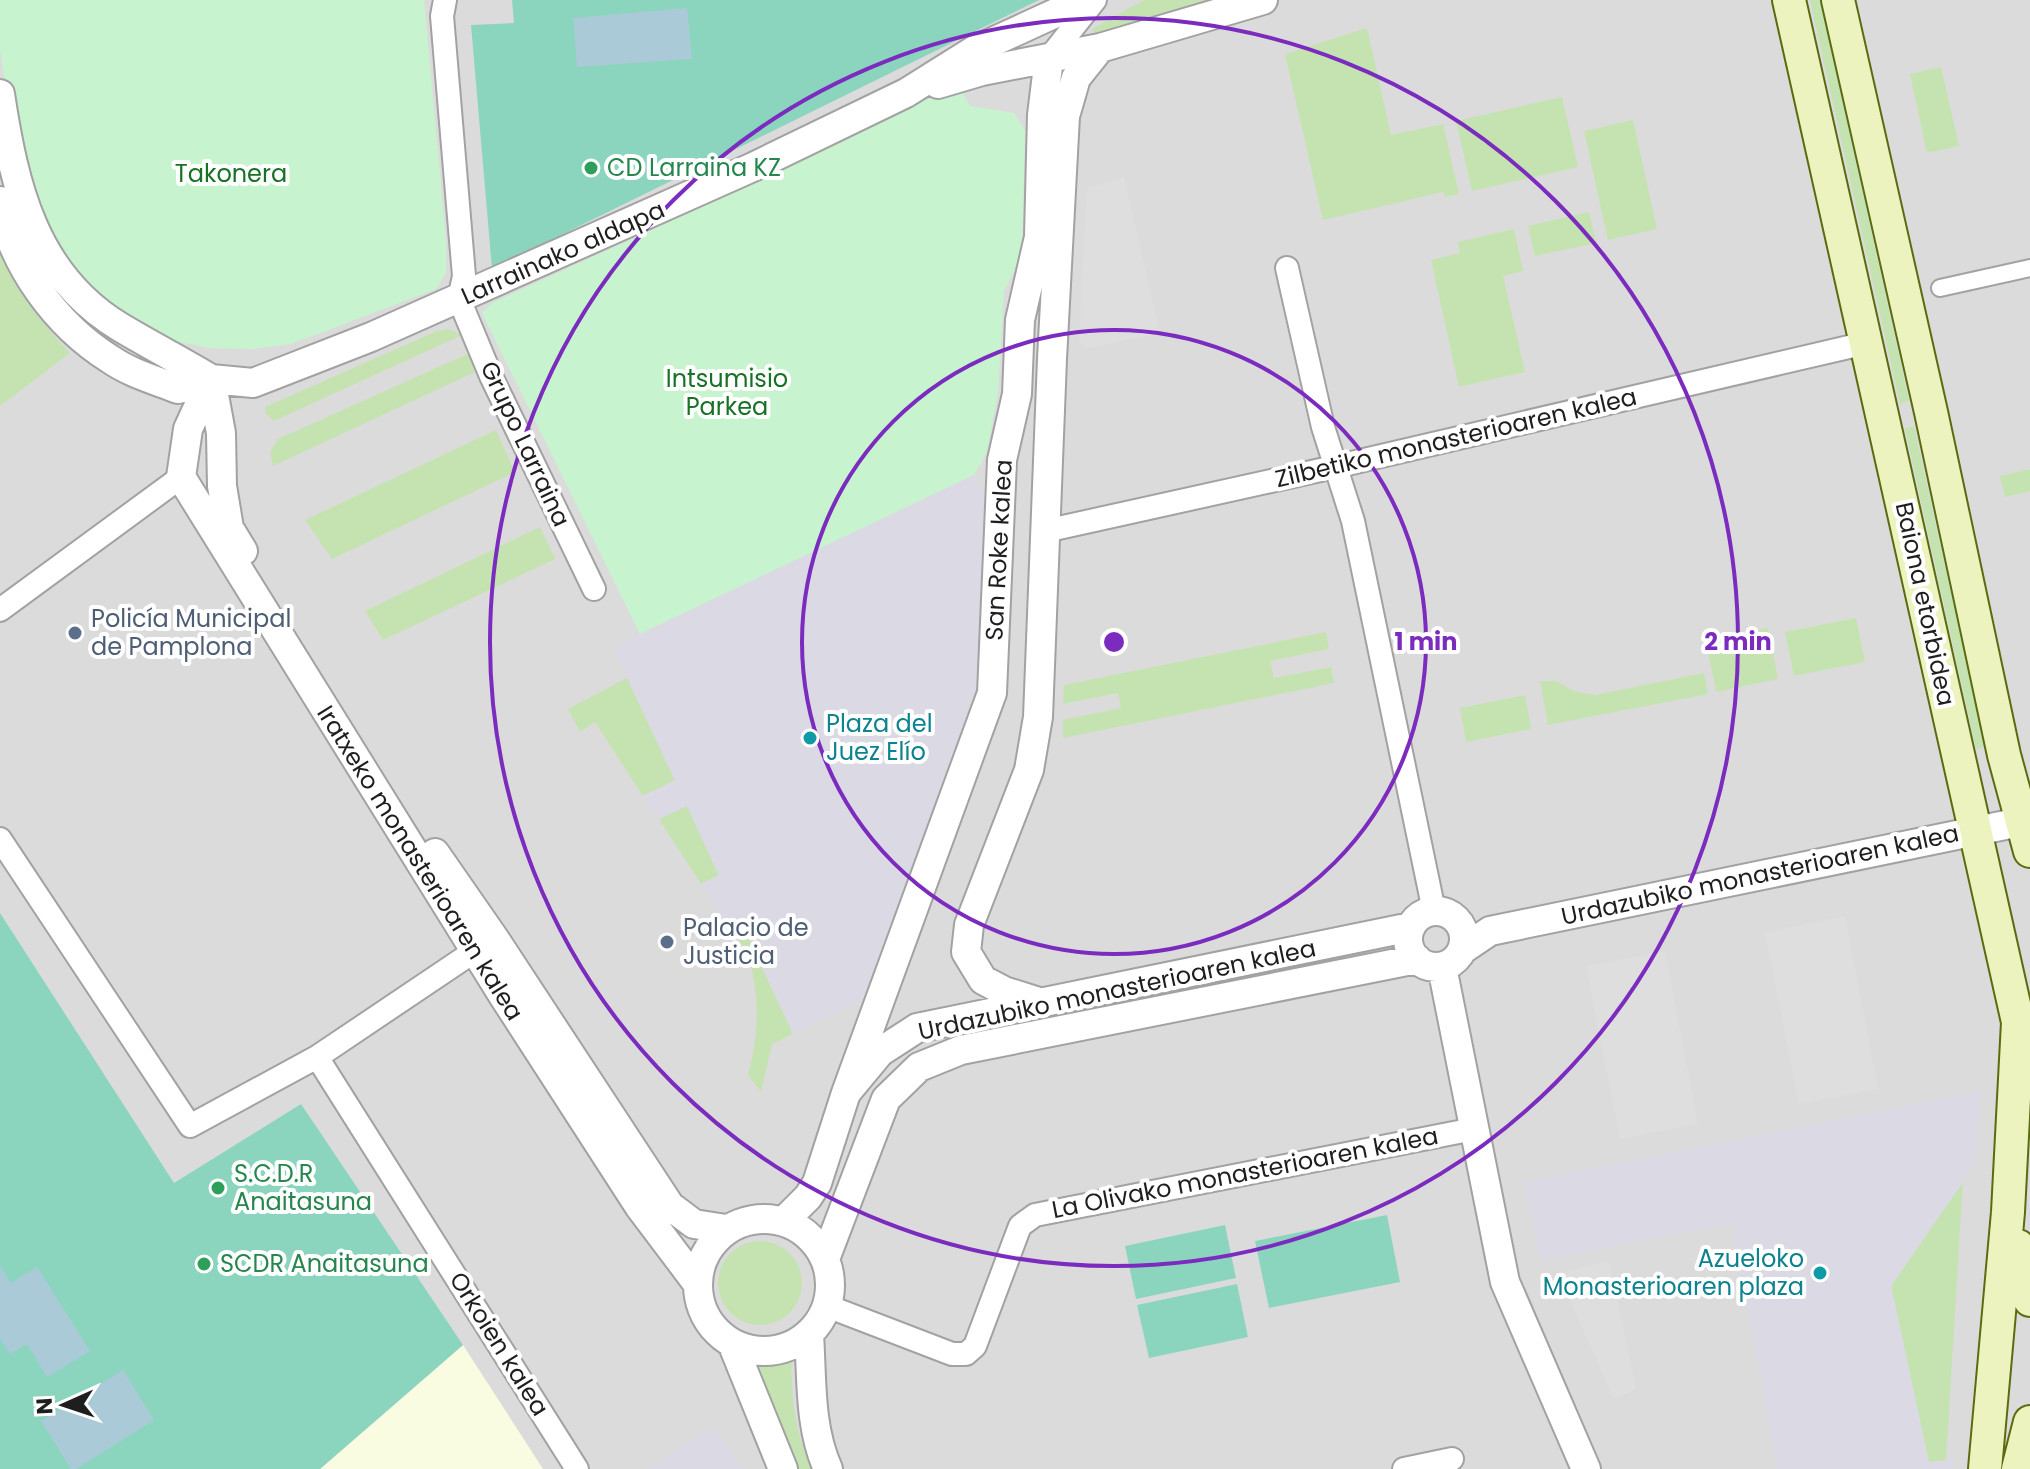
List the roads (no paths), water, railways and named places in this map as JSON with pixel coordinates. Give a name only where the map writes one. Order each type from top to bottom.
[{"type":"main road","name":"Baiona etorbidea","points":[[1789,0],[2018,1022],[2008,1212],[2015,1300],[1985,1469]]},
{"type":"main road","name":"Baiona etorbidea","points":[[1838,0],[2004,755],[2028,831]]},
{"type":"main road","name":"Baiona etorbidea","points":[[2008,1212],[2026,1256]]},
{"type":"main road","points":[[2015,1300],[2026,1256]]},
{"type":"main road","points":[[2018,1469],[2030,1422]]},
{"type":"street","name":"Larrainako aldapa","points":[[178,389],[211,379],[253,383],[459,299],[753,167],[906,93],[973,51],[1084,0]]},
{"type":"street","points":[[1049,58],[1095,0]]},
{"type":"street","name":"Larrainako aldapa","points":[[906,93],[982,71],[1100,48],[1263,0]]},
{"type":"street","points":[[441,5],[464,276],[459,299]]},
{"type":"street","name":"San Roke kalea","points":[[1039,1002],[1004,991],[983,980],[966,952],[969,925],[1029,770],[1038,717],[1065,116],[1076,78],[1100,48]]},
{"type":"street","name":"San Roke kalea","points":[[846,1093],[992,693],[1002,460],[1017,394],[1020,320],[1039,237],[1042,115],[1049,58]]},
{"type":"street","name":"Larrainako aldapa","points":[[0,94],[20,197],[41,244],[69,284],[119,327],[211,379]]},
{"type":"street","points":[[0,201],[20,259],[54,312],[86,343],[112,361],[178,389],[188,429]]},
{"type":"street","points":[[1287,268],[1334,467],[1353,521],[1434,920]]},
{"type":"street","points":[[1940,288],[2030,268]]},
{"type":"street","name":"Grupo Larraina","points":[[459,299],[491,376],[594,589]]},
{"type":"street","name":"Zilbetiko monasterioaren kalea","points":[[1045,531],[1866,343]]},
{"type":"street","points":[[0,610],[181,477],[188,429],[211,379]]},
{"type":"street","name":"Iratxeko monasterioaren kalea","points":[[211,379],[221,433],[222,486],[229,528],[413,821],[639,1206],[697,1283]]},
{"type":"street","points":[[221,433],[253,383]]},
{"type":"street","name":"Iratxeko monasterioaren kalea","points":[[181,477],[485,944],[670,1206],[694,1224],[726,1229]]},
{"type":"street","name":"Urdazubiko monasterioaren kalea","points":[[825,1259],[886,1099],[919,1067],[961,1050],[1440,959],[1490,931],[1974,831],[2028,831]]},
{"type":"street","points":[[0,839],[190,1126],[317,1057],[485,944]]},
{"type":"street","points":[[1434,920],[1409,944],[1440,959],[1449,991],[1505,1282],[1586,1469]]},
{"type":"street","points":[[1434,920],[1464,935],[1440,959]]},
{"type":"street","name":"Urdazubiko monasterioaren kalea","points":[[784,1221],[817,1183],[846,1093],[880,1052],[917,1028],[1434,920],[1490,931]]},
{"type":"street","name":"Orkoien kalea","points":[[317,1057],[577,1469]]},
{"type":"street","name":"La Olivako monasterioaren kalea","points":[[827,1306],[952,1354],[966,1354],[975,1346],[1020,1226],[1035,1215],[1474,1129]]},
{"type":"street","points":[[764,1218],[784,1221],[801,1229],[815,1242],[825,1259],[830,1276],[827,1306],[809,1334],[792,1345],[772,1351],[751,1350],[732,1343],[717,1332],[706,1318],[699,1301],[697,1283],[701,1262],[711,1244],[726,1229],[744,1220],[764,1218]]},
{"type":"street","points":[[809,1334],[813,1416],[821,1454],[828,1469]]},
{"type":"street","points":[[732,1343],[783,1469]]},
{"type":"street","points":[[1404,1469],[1452,1459]]},
{"type":"water","points":[[687,8],[692,59],[577,67],[573,18]]},
{"type":"water","points":[[0,1266],[11,1283],[37,1267],[90,1351],[47,1377],[27,1344],[10,1354],[0,1339]]},
{"type":"water","points":[[123,1370],[154,1420],[76,1469],[71,1469],[41,1421]]},
{"type":"place","name":"CD Larraina KZ","points":[[591,168]]},
{"type":"place","name":"Policía Municipal de Pamplona","points":[[75,633]]},
{"type":"place","name":"Plaza del Juez Elío","points":[[810,738]]},
{"type":"place","name":"Palacio de Justicia","points":[[667,942]]},
{"type":"place","name":"S.C.D.R Anaitasuna","points":[[218,1188]]},
{"type":"place","name":"SCDR Anaitasuna","points":[[204,1264]]},
{"type":"place","name":"Azueloko Monasterioaren plaza","points":[[1820,1273]]},
{"type":"park label","name":"Takonera","points":[[231,174]]},
{"type":"park label","name":"Intsumisio Parkea","points":[[727,393]]}]
